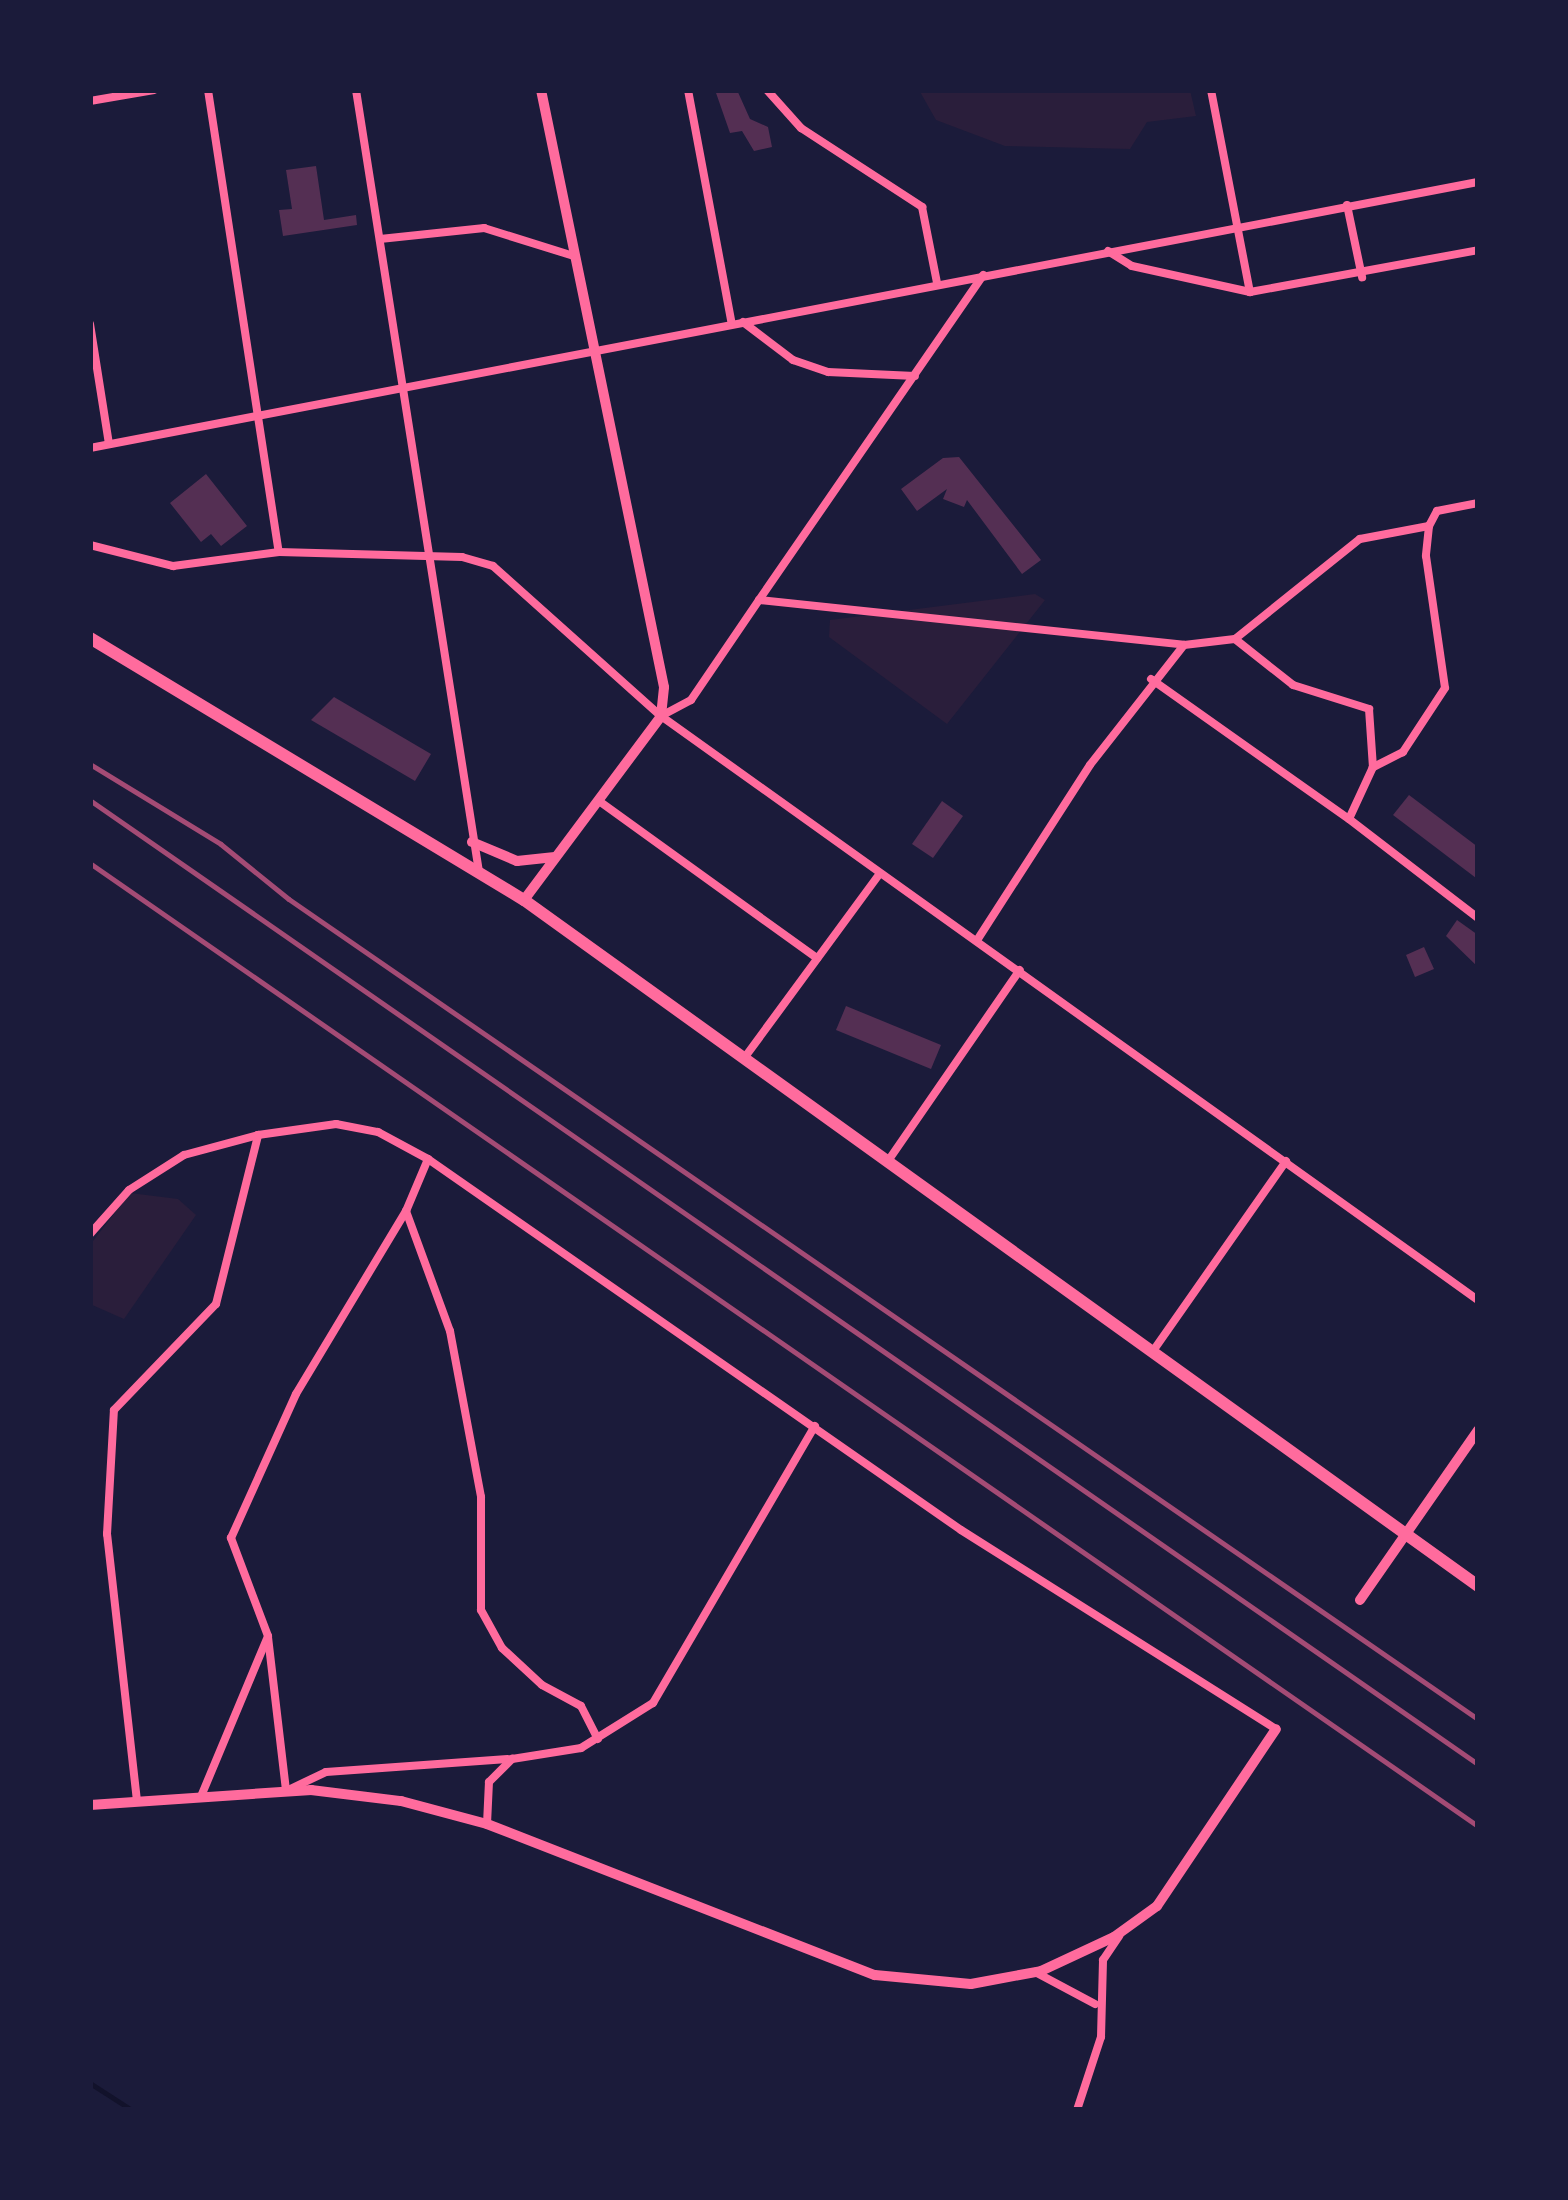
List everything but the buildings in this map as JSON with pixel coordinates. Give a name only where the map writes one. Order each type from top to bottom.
[{"type":"main road","points":[[90,638],[524,900],[1478,1586]]},
{"type":"street","points":[[90,101],[154,90]]},
{"type":"street","points":[[208,90],[279,552]]},
{"type":"street","points":[[356,90],[479,874]]},
{"type":"street","points":[[541,90],[664,687],[662,716]]},
{"type":"street","points":[[688,90],[738,323],[793,360],[828,372],[916,376]]},
{"type":"street","points":[[767,90],[802,128],[922,207],[938,284]]},
{"type":"street","points":[[1211,90],[1250,292]]},
{"type":"street","points":[[90,448],[404,384],[1478,182]]},
{"type":"street","points":[[1347,205],[1362,277]]},
{"type":"street","points":[[380,239],[484,228],[576,256]]},
{"type":"street","points":[[1108,251],[1132,266],[1250,292],[1362,277],[1478,250]]},
{"type":"street","points":[[524,900],[662,716],[692,700],[983,274]]},
{"type":"street","points":[[90,324],[109,444]]},
{"type":"street","points":[[1372,767],[1402,752],[1445,688],[1426,556],[1429,526],[1437,511],[1478,503]]},
{"type":"street","points":[[759,600],[1184,645],[1235,639],[1360,539],[1429,526]]},
{"type":"street","points":[[90,544],[173,566],[279,552],[428,556],[493,566],[662,716],[1478,1300]]},
{"type":"street","points":[[1235,639],[1281,680],[1369,709],[1372,767],[1349,819]]},
{"type":"street","points":[[978,940],[1151,679],[1184,645]]},
{"type":"street","points":[[1151,679],[1349,819],[1478,918]]},
{"type":"street","points":[[599,801],[817,958]]},
{"type":"street","points":[[472,842],[517,862],[558,855]]},
{"type":"street","points":[[744,1058],[880,873]]},
{"type":"street","points":[[887,1162],[1020,970]]},
{"type":"street","points":[[90,1234],[129,1190],[184,1155],[258,1135],[361,1127],[428,1159],[961,1530],[1276,1730],[1157,1906],[1123,1931],[1034,1972],[970,1984],[875,1975],[487,1824],[401,1801],[286,1791],[91,1804]]},
{"type":"street","points":[[137,1801],[107,1534],[109,1437],[114,1410],[216,1304],[258,1135]]},
{"type":"street","points":[[286,1791],[268,1636],[232,1538],[296,1394],[406,1211],[428,1159]]},
{"type":"street","points":[[1152,1352],[1286,1161]]},
{"type":"street","points":[[406,1211],[450,1331],[481,1498],[481,1610],[502,1648],[542,1685],[581,1706],[598,1739]]},
{"type":"street","points":[[286,1791],[326,1772],[512,1759],[598,1739],[653,1703],[815,1426]]},
{"type":"street","points":[[1360,1600],[1478,1430]]},
{"type":"street","points":[[202,1794],[268,1636]]},
{"type":"street","points":[[487,1824],[489,1782],[512,1759]]},
{"type":"street","points":[[1077,2110],[1101,2037],[1096,2006],[1103,1960],[1123,1931]]},
{"type":"street","points":[[1034,1972],[1096,2006]]},
{"type":"shaded area","points":[[919,90],[1190,90],[1196,116],[1147,122],[1130,149],[1005,146],[936,120]]},
{"type":"shaded area","points":[[1035,594],[1045,600],[947,724],[829,637],[830,620]]},
{"type":"shaded area","points":[[130,1193],[178,1199],[196,1215],[124,1319],[90,1304],[90,1245]]},
{"type":"waterway","points":[[90,2083],[132,2110]]},
{"type":"railway","points":[[90,764],[221,844],[289,899],[1478,1719]]},
{"type":"railway","points":[[90,800],[1478,1764]]},
{"type":"railway","points":[[90,863],[1478,1826]]}]
